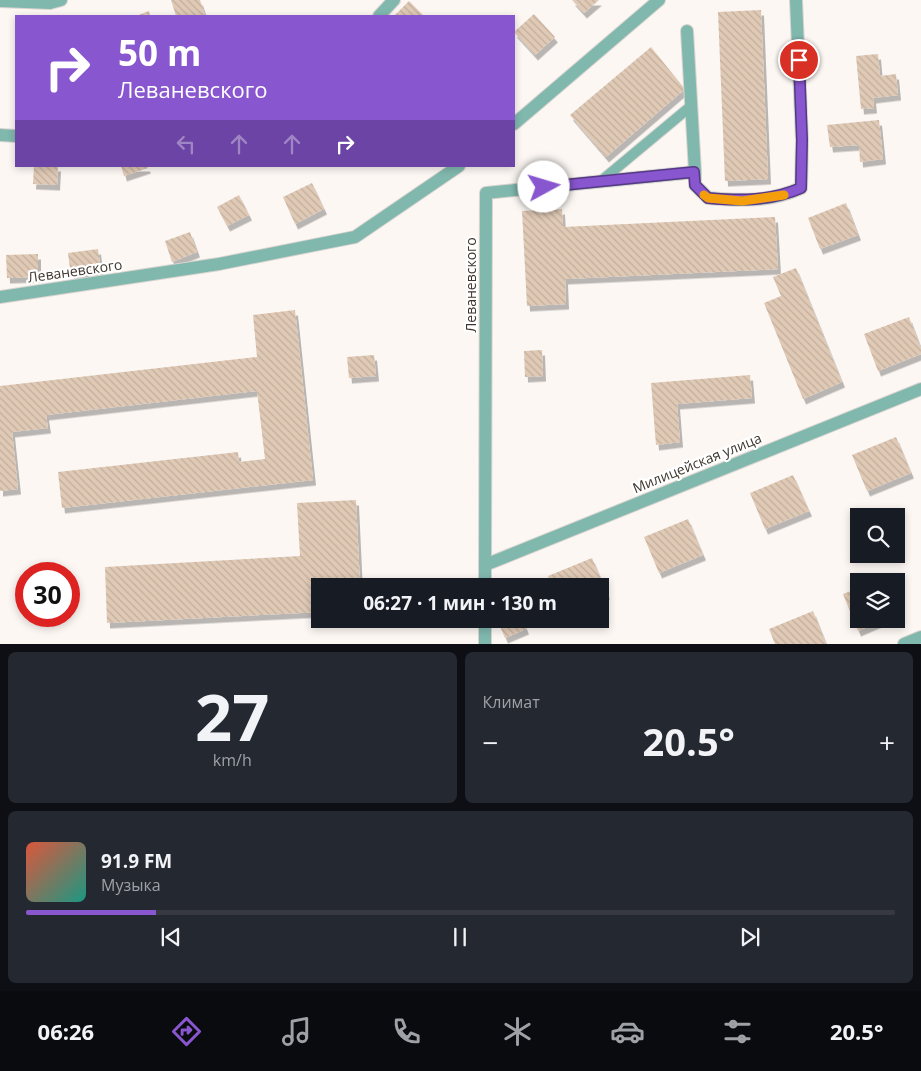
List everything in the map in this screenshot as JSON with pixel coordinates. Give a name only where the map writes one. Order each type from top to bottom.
[{"type":"street","points":[[0,2],[50,3],[61,0]]},
{"type":"street","points":[[380,15],[394,0]]},
{"type":"street","points":[[515,123],[659,0]]},
{"type":"street","points":[[687,31],[695,185],[708,198],[742,201],[784,195],[801,188],[802,140],[796,0]]},
{"type":"street","points":[[0,135],[15,136]]},
{"type":"street","name":"Леваневского","points":[[0,297],[219,264],[355,238],[458,167]]},
{"type":"street","name":"Леваневского","points":[[485,578],[486,192],[694,172]]},
{"type":"street","name":"Милицейская улица","points":[[485,566],[921,389]]},
{"type":"street","points":[[485,628],[485,644]]},
{"type":"street","points":[[904,644],[921,637]]},
{"type":"lane","points":[[601,181],[691,106]]},
{"type":"building","points":[[171,0],[200,0],[205,15],[176,15]]},
{"type":"building","points":[[572,0],[599,0],[584,13]]},
{"type":"building","points":[[409,1],[423,15],[395,15]]},
{"type":"building","points":[[761,10],[768,179],[725,181],[718,12]]},
{"type":"building","points":[[149,11],[150,15],[139,15]]},
{"type":"building","points":[[534,14],[555,37],[535,55],[515,31]]},
{"type":"building","points":[[651,47],[685,89],[606,157],[570,115]]},
{"type":"building","points":[[878,54],[880,76],[896,74],[898,95],[873,98],[874,108],[861,109],[856,56]]},
{"type":"building","points":[[879,120],[883,159],[860,162],[859,145],[830,147],[827,125]]},
{"type":"building","points":[[34,167],[58,167],[57,185],[33,184]]},
{"type":"building","points":[[121,167],[148,168],[124,176]]},
{"type":"building","points":[[312,183],[324,209],[295,224],[283,197]]},
{"type":"building","points":[[239,195],[249,215],[227,226],[217,207]]},
{"type":"building","points":[[846,203],[858,235],[820,249],[808,218]]},
{"type":"building","points":[[562,209],[563,227],[775,217],[778,269],[565,279],[566,304],[527,306],[522,211]]},
{"type":"building","points":[[190,232],[197,252],[172,262],[165,241]]},
{"type":"building","points":[[98,249],[101,273],[71,277],[68,253]]},
{"type":"building","points":[[38,254],[38,277],[7,278],[6,255]]},
{"type":"building","points":[[796,268],[842,382],[803,399],[764,303],[781,296],[773,277]]},
{"type":"building","points":[[295,310],[313,480],[62,508],[58,472],[238,452],[239,462],[265,459],[257,391],[46,415],[48,428],[12,432],[18,489],[0,491],[0,386],[257,357],[253,315]]},
{"type":"building","points":[[909,317],[921,349],[921,354],[878,371],[864,334]]},
{"type":"building","points":[[542,350],[543,376],[525,377],[524,351]]},
{"type":"building","points":[[374,355],[376,376],[349,378],[347,357]]},
{"type":"building","points":[[750,375],[752,398],[677,404],[680,442],[656,445],[651,383]]},
{"type":"building","points":[[896,437],[911,473],[867,491],[852,455]]},
{"type":"building","points":[[793,475],[809,511],[765,529],[750,493]]},
{"type":"building","points":[[356,500],[360,578],[311,578],[311,612],[107,623],[105,567],[300,556],[297,503]]},
{"type":"building","points":[[688,519],[703,555],[659,573],[644,537]]},
{"type":"building","points":[[592,558],[600,578],[549,578],[548,576]]},
{"type":"building","points":[[850,591],[850,611],[843,594]]},
{"type":"building","points":[[813,611],[826,644],[775,644],[769,629]]},
{"type":"building","points":[[501,628],[526,628],[526,629],[505,638]]},
{"type":"slow traffic","points":[[704,195],[708,198],[742,201],[784,195]]},
{"type":"route","points":[[544,187],[694,172],[695,185],[708,198],[742,201],[784,195],[801,188],[802,140],[799,60]]}]
